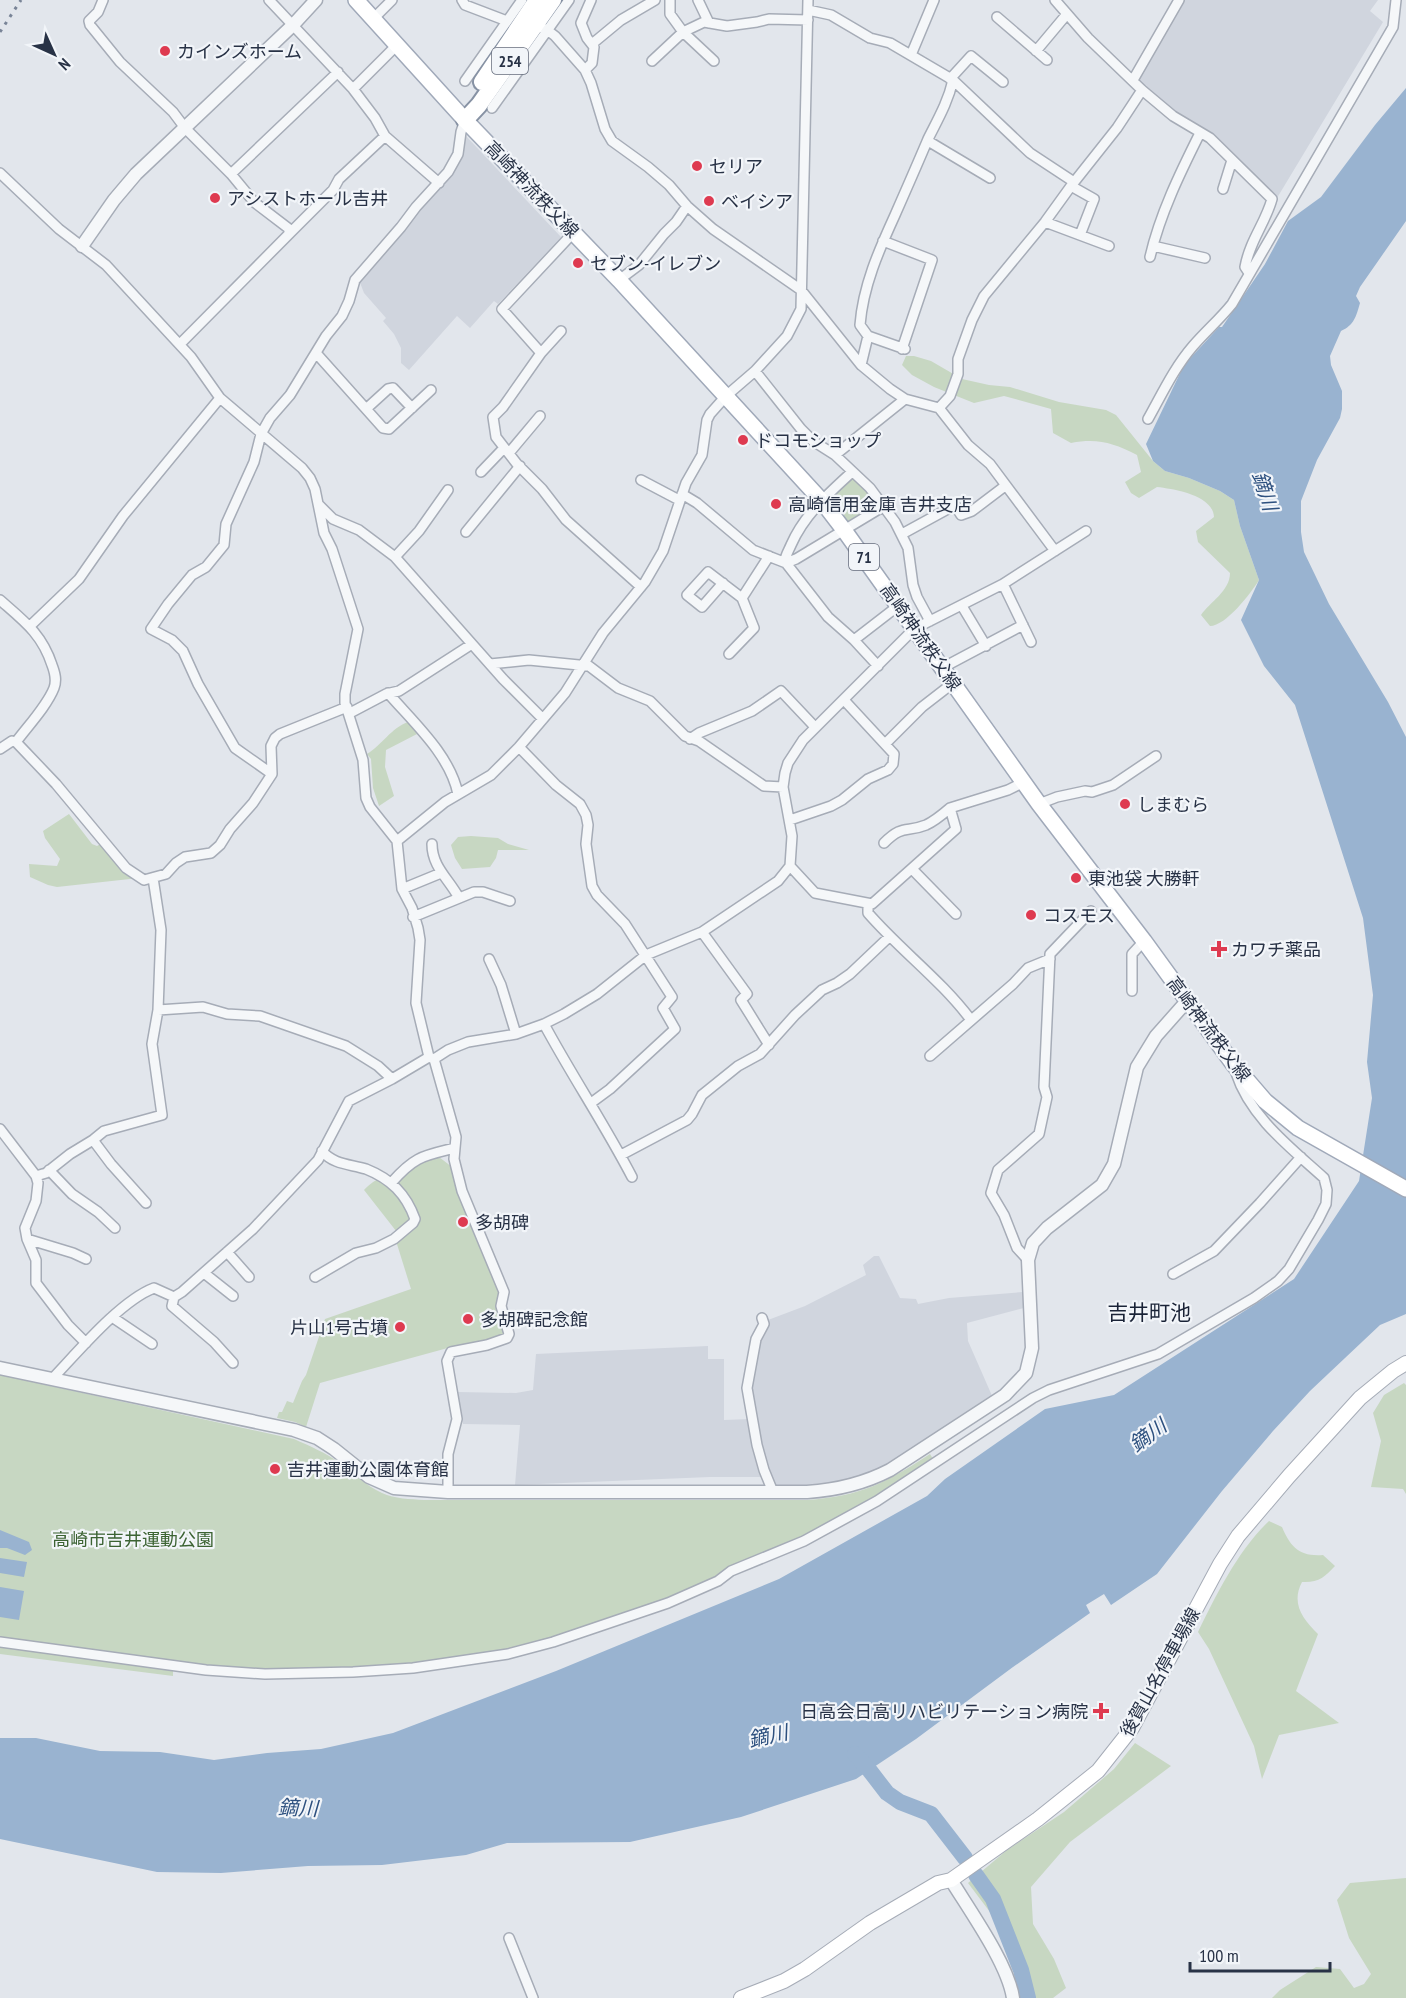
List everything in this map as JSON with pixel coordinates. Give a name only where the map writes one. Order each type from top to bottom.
[{"type":"highway","name":"254","points":[[465,120],[471,99],[509,29],[537,0]]},
{"type":"highway","name":"254","points":[[465,120],[541,27],[553,0]]},
{"type":"main road","name":"高崎神流秩父線","points":[[356,0],[396,46],[619,280],[821,500],[1039,804],[1144,941],[1234,1065],[1275,1111],[1298,1128],[1406,1189]]},
{"type":"main road","name":"後賀山名停車場線","points":[[741,1998],[784,1981],[870,1923],[938,1883],[951,1880],[1038,1819],[1098,1771],[1132,1728],[1220,1564],[1238,1536],[1360,1398],[1406,1363]]},
{"type":"street","points":[[103,0],[98,12],[89,21],[90,25],[120,62],[173,112],[254,202],[288,228],[290,233]]},
{"type":"street","points":[[269,0],[353,89],[375,118],[385,136],[439,183]]},
{"type":"street","points":[[82,246],[136,174],[293,25],[316,0]]},
{"type":"street","points":[[373,19],[392,0]]},
{"type":"street","points":[[462,0],[465,5],[509,29]]},
{"type":"street","points":[[465,81],[509,29],[514,11],[522,0]]},
{"type":"street","points":[[492,108],[541,27],[569,0]]},
{"type":"street","points":[[585,70],[592,63],[594,47],[580,22],[591,0]]},
{"type":"street","points":[[592,44],[639,4],[655,0]]},
{"type":"street","points":[[670,0],[670,14],[683,32],[714,61]]},
{"type":"street","points":[[698,0],[709,23]]},
{"type":"street","points":[[911,55],[934,0]]},
{"type":"street","points":[[1055,0],[1088,38],[1142,90],[1173,116],[1210,138],[1272,199],[1269,210],[1252,240],[1247,256],[1245,267],[1249,273]]},
{"type":"street","points":[[1133,80],[1179,0]]},
{"type":"street","points":[[1148,419],[1193,345],[1232,304],[1393,27],[1396,0]]},
{"type":"street","points":[[397,842],[445,802],[491,775],[519,747],[565,693],[603,633],[641,587],[663,551],[680,497],[702,455],[710,414],[726,396],[755,371],[787,336],[801,309],[808,5],[831,15],[870,38],[890,43],[951,79],[1030,153],[1094,199],[1080,235]]},
{"type":"street","points":[[509,29],[514,11]]},
{"type":"street","points":[[1036,51],[1067,14]]},
{"type":"street","points":[[997,16],[1047,60]]},
{"type":"street","points":[[652,61],[683,32],[704,22],[727,26],[769,19],[808,20]]},
{"type":"street","points":[[541,27],[585,70],[605,129],[612,141],[669,185],[687,206],[713,229],[801,290],[861,365],[905,399],[939,408],[969,445],[990,464],[1056,551]]},
{"type":"street","points":[[353,89],[396,46]]},
{"type":"street","points":[[883,241],[932,260],[903,349],[868,336],[860,325],[861,312],[876,257],[883,241],[928,141],[949,97],[951,79],[972,56],[1004,82]]},
{"type":"street","points":[[231,174],[338,72]]},
{"type":"street","points":[[939,408],[950,396],[958,374],[958,359],[972,320],[984,296],[1046,222],[1118,128],[1142,90]]},
{"type":"street","points":[[272,774],[235,748],[198,684],[183,651],[172,640],[151,629],[192,575],[206,567],[224,545],[225,524],[254,462],[261,434],[270,418],[290,395],[346,309],[355,280],[448,172],[458,154],[465,120]]},
{"type":"street","points":[[1150,257],[1177,179],[1200,133]]},
{"type":"street","points":[[180,344],[333,190],[339,179],[385,136]]},
{"type":"street","points":[[928,141],[990,178]]},
{"type":"street","points":[[1223,189],[1232,160]]},
{"type":"street","points":[[0,173],[59,229],[106,266],[180,344],[220,398],[302,468],[310,478],[324,533],[332,549],[358,629],[345,694],[363,760],[366,798],[370,807],[397,842],[402,889],[412,908],[420,940],[416,1003],[456,1137],[454,1159],[462,1191],[504,1292],[501,1306],[509,1334],[507,1338],[487,1345],[451,1352],[448,1356],[457,1419],[448,1454],[448,1492]]},
{"type":"street","points":[[619,280],[639,266],[687,206]]},
{"type":"street","points":[[1046,222],[1109,246]]},
{"type":"street","points":[[541,352],[502,309],[574,232]]},
{"type":"street","points":[[1153,246],[1205,258]]},
{"type":"street","points":[[561,331],[541,352],[503,407],[492,417],[496,437],[566,520],[641,587]]},
{"type":"street","points":[[861,365],[868,336]]},
{"type":"street","points":[[316,353],[383,428],[389,429],[431,390]]},
{"type":"street","points":[[755,371],[801,429],[813,441],[835,455],[870,488],[884,506],[908,548],[915,591],[930,621]]},
{"type":"street","points":[[366,409],[388,389],[393,388],[412,408]]},
{"type":"street","points":[[30,626],[79,579],[123,516],[220,398]]},
{"type":"street","points":[[835,455],[905,399]]},
{"type":"street","points":[[481,471],[507,451],[540,416]]},
{"type":"street","points":[[466,532],[520,466]]},
{"type":"street","points":[[786,563],[785,559],[793,541],[807,517],[821,500],[852,472]]},
{"type":"street","points":[[641,480],[697,503],[753,550],[786,563],[828,617],[878,666]]},
{"type":"street","points":[[902,534],[955,505],[960,515],[972,511],[1005,486]]},
{"type":"street","points":[[395,557],[419,531],[448,490]]},
{"type":"street","points":[[318,504],[333,519],[359,530],[395,557],[503,679],[543,719]]},
{"type":"street","points":[[786,563],[884,506]]},
{"type":"street","points":[[232,1363],[214,1342],[172,1306],[174,1297],[253,1229],[318,1160],[349,1101],[448,1050],[468,1042],[516,1034],[544,1024],[581,1005],[646,955],[702,932],[778,880],[790,866],[792,836],[783,787],[788,763],[815,727],[914,629],[1003,584],[1086,531]]},
{"type":"street","points":[[742,597],[769,556]]},
{"type":"street","points":[[723,583],[742,597],[754,628],[729,654]]},
{"type":"street","points":[[1003,584],[1031,642]]},
{"type":"street","points":[[0,600],[30,626],[47,650],[56,681],[49,697],[16,742]]},
{"type":"street","points":[[854,640],[898,606]]},
{"type":"street","points":[[962,606],[986,646]]},
{"type":"street","points":[[942,668],[1023,625]]},
{"type":"street","points":[[0,749],[12,741],[16,742],[56,784],[126,868],[144,880],[153,878],[166,874],[185,857],[211,853],[254,802],[272,774],[271,746],[274,738],[388,693],[399,691],[472,644]]},
{"type":"street","points":[[490,663],[529,660],[583,664],[596,670],[624,691],[650,701],[685,736],[699,741],[764,786],[783,787]]},
{"type":"street","points":[[885,744],[922,707],[953,683]]},
{"type":"street","points":[[690,739],[752,711],[781,691],[815,727]]},
{"type":"street","points":[[388,693],[436,750],[452,774],[459,794]]},
{"type":"street","points":[[790,820],[831,806],[868,779],[888,770],[893,764],[894,754],[844,700]]},
{"type":"street","points":[[519,747],[556,785],[580,804],[588,825],[586,844],[592,886],[597,895],[625,924],[672,997],[663,1008],[675,1029],[610,1089],[591,1103]]},
{"type":"street","points":[[1039,804],[1084,790],[1092,792],[1113,785],[1156,756]]},
{"type":"street","points":[[884,843],[894,833],[928,824],[950,808],[1008,790],[1024,782]]},
{"type":"street","points":[[790,866],[815,893],[872,904],[956,829],[950,808]]},
{"type":"street","points":[[432,844],[432,856],[459,898]]},
{"type":"street","points":[[912,868],[956,914]]},
{"type":"street","points":[[402,889],[441,873]]},
{"type":"street","points":[[36,1176],[49,1170],[104,1131],[162,1115],[152,1044],[158,1010],[161,930],[153,878]]},
{"type":"street","points":[[413,917],[474,892],[483,892],[510,901]]},
{"type":"street","points":[[868,905],[868,913],[889,937],[907,951],[956,1000],[971,1020]]},
{"type":"street","points":[[1028,1260],[1017,1248],[1004,1215],[991,1193],[998,1170],[1039,1134],[1043,1124],[1047,1097],[1044,1087],[1050,954],[1091,911]]},
{"type":"street","points":[[702,932],[747,994],[741,1000],[769,1045]]},
{"type":"street","points":[[621,1155],[681,1124],[692,1114],[702,1095],[738,1066],[760,1054],[795,1015],[822,990],[850,974],[889,937]]},
{"type":"street","points":[[1132,992],[1132,954],[1144,941]]},
{"type":"street","points":[[489,959],[501,985],[516,1034]]},
{"type":"street","points":[[930,1056],[1013,984],[1028,968],[1050,959]]},
{"type":"street","points":[[0,1368],[294,1430],[317,1438],[369,1477],[394,1488],[448,1492],[773,1492],[829,1491],[870,1480],[890,1470],[1005,1395],[1026,1373],[1032,1347],[1028,1260],[1033,1243],[1047,1228],[1102,1185],[1114,1164],[1137,1067],[1156,1036],[1187,1001]]},
{"type":"street","points":[[158,1010],[203,1007],[227,1014],[268,1018],[346,1046],[378,1066],[392,1079]]},
{"type":"street","points":[[544,1024],[632,1177]]},
{"type":"street","points":[[0,1642],[206,1670],[265,1674],[414,1668],[508,1654],[553,1642],[668,1603],[718,1581],[731,1571],[804,1541],[877,1501],[1033,1398],[1049,1390],[1158,1354],[1254,1298],[1278,1281],[1289,1269],[1326,1204],[1327,1190],[1324,1178],[1286,1144],[1247,1099],[1240,1086],[1234,1065]]},
{"type":"street","points":[[0,1129],[36,1176],[38,1183],[36,1201],[25,1228],[36,1260],[36,1283],[68,1325],[86,1343]]},
{"type":"street","points":[[93,1140],[146,1203]]},
{"type":"street","points":[[392,1182],[413,1161],[423,1156],[455,1148]]},
{"type":"street","points":[[315,1277],[356,1253],[376,1248],[394,1239],[415,1219],[405,1198],[392,1182],[365,1169],[338,1163],[322,1151]]},
{"type":"street","points":[[1173,1274],[1214,1251],[1301,1157]]},
{"type":"street","points":[[49,1170],[72,1194],[116,1228]]},
{"type":"street","points":[[27,1239],[72,1252],[86,1259]]},
{"type":"street","points":[[227,1252],[249,1277]]},
{"type":"street","points":[[204,1273],[233,1296]]},
{"type":"street","points":[[52,1380],[112,1317],[146,1291],[154,1288],[174,1297]]},
{"type":"street","points":[[112,1317],[152,1344]]},
{"type":"street","points":[[762,1318],[764,1324],[756,1340],[747,1388],[757,1445],[773,1492]]},
{"type":"street","points":[[951,1880],[998,1957],[1013,1998]]},
{"type":"street","points":[[510,1938],[533,1998]]},
{"type":"shaded area","points":[[1184,0],[1378,0],[1370,11],[1383,22],[1277,198],[1212,135],[1176,115],[1137,78]]},
{"type":"shaded area","points":[[465,135],[561,237],[498,304],[494,301],[470,328],[457,316],[409,370],[401,363],[401,348],[394,334],[383,321],[386,318],[364,293],[359,280],[405,230],[422,206],[447,181],[463,151]]},
{"type":"shaded area","points":[[874,1256],[879,1256],[900,1298],[916,1299],[918,1304],[949,1298],[1023,1292],[1024,1308],[967,1323],[968,1341],[993,1398],[871,1474],[822,1486],[774,1487],[767,1471],[749,1388],[758,1341],[768,1320],[805,1306],[866,1275],[863,1265]]},
{"type":"shaded area","points":[[708,1346],[708,1359],[724,1359],[724,1420],[750,1419],[765,1477],[515,1485],[520,1425],[463,1424],[458,1392],[516,1393],[533,1390],[536,1354]]},
{"type":"green space","points":[[906,356],[931,361],[962,379],[1010,387],[1059,402],[1106,410],[1116,415],[1153,461],[1165,471],[1220,491],[1234,500],[1240,526],[1259,580],[1230,615],[1216,625],[1210,626],[1201,615],[1223,591],[1230,573],[1198,542],[1196,531],[1214,517],[1207,503],[1192,494],[1157,487],[1139,498],[1131,493],[1125,482],[1141,472],[1137,455],[1105,443],[1089,441],[1071,443],[1053,433],[1051,409],[1004,396],[974,403],[934,387],[912,375],[902,365]]},
{"type":"green space","points":[[853,476],[879,503],[877,507],[848,525],[827,498]]},
{"type":"green space","points":[[408,722],[417,734],[386,750],[385,767],[394,796],[379,806],[373,788],[371,759],[367,754],[397,728]]},
{"type":"green space","points":[[69,814],[92,844],[97,846],[109,839],[119,857],[139,878],[57,887],[30,877],[29,864],[57,866],[60,859],[45,838],[43,831]]},
{"type":"green space","points":[[458,837],[498,838],[508,844],[529,850],[498,850],[490,867],[462,869],[451,845]]},
{"type":"green space","points":[[439,1157],[452,1167],[501,1292],[498,1306],[504,1335],[320,1383],[306,1427],[277,1418],[287,1401],[293,1403],[306,1375],[325,1319],[411,1289],[396,1241],[400,1236],[364,1190],[376,1180],[398,1178],[416,1164]]},
{"type":"green space","name":"高崎市吉井運動公園","points":[[0,1375],[294,1439],[335,1459],[376,1490],[408,1499],[807,1500],[843,1495],[872,1486],[900,1473],[930,1454],[936,1464],[733,1574],[719,1585],[669,1606],[509,1658],[464,1666],[414,1671],[173,1670],[173,1676],[0,1654]]},
{"type":"green space","points":[[1404,1383],[1406,1385],[1406,1494],[1403,1489],[1371,1487],[1381,1441],[1373,1413],[1384,1395]]},
{"type":"green space","points":[[1269,1521],[1282,1527],[1288,1540],[1296,1549],[1308,1554],[1323,1555],[1335,1566],[1321,1578],[1302,1582],[1299,1590],[1300,1610],[1318,1634],[1296,1691],[1339,1723],[1279,1735],[1262,1779],[1254,1746],[1209,1649],[1198,1632],[1220,1588],[1238,1559]]},
{"type":"green space","points":[[1135,1743],[1171,1766],[1070,1842],[1031,1887],[1033,1924],[1054,1959],[1066,1988],[1053,1998],[1026,1998],[999,1924],[968,1883],[1007,1850],[1064,1812],[1114,1769]]},
{"type":"green space","points":[[1406,1878],[1406,1998],[1272,1998],[1280,1990],[1316,1967],[1340,1969],[1354,1988],[1364,1984],[1371,1974],[1349,1938],[1337,1900],[1350,1883]]},
{"type":"water","name":"鏑川","points":[[1406,88],[1406,221],[1360,287],[1356,296],[1360,303],[1356,316],[1349,326],[1341,331],[1330,356],[1331,365],[1342,391],[1342,409],[1340,418],[1317,460],[1301,501],[1301,532],[1304,552],[1329,604],[1388,702],[1406,737],[1406,1314],[1380,1325],[1310,1391],[1222,1491],[1157,1574],[1111,1605],[1104,1594],[1086,1605],[1090,1613],[916,1739],[856,1779],[741,1817],[630,1842],[507,1843],[466,1855],[382,1865],[308,1866],[221,1873],[157,1872],[0,1839],[0,1738],[36,1738],[100,1751],[160,1752],[214,1760],[321,1749],[393,1733],[556,1671],[779,1579],[927,1496],[945,1479],[1045,1409],[1114,1395],[1294,1279],[1359,1181],[1372,1098],[1367,1062],[1373,995],[1363,918],[1295,705],[1264,666],[1241,620],[1259,580],[1240,526],[1234,500],[1220,491],[1165,471],[1153,461],[1146,444],[1184,365],[1219,327],[1222,327],[1265,264],[1288,221],[1321,197]]},
{"type":"water","points":[[0,1530],[29,1542],[32,1550],[25,1555],[7,1548],[0,1548]]},
{"type":"water","points":[[0,1558],[27,1562],[24,1577],[0,1573]]},
{"type":"water","points":[[0,1587],[24,1591],[19,1620],[0,1617]]},
{"type":"waterway","points":[[855,1754],[887,1793],[900,1802],[931,1814],[965,1858]]},
{"type":"waterway","points":[[976,1875],[993,1899],[1021,1970],[1028,1998]]},
{"type":"railway","points":[[0,32],[21,0]]},
{"type":"place","name":"カインズホーム","points":[[165,51]]},
{"type":"place","name":"セリア","points":[[697,166]]},
{"type":"place","name":"アシストホール吉井","points":[[215,198]]},
{"type":"place","name":"ベイシア","points":[[709,201]]},
{"type":"place","name":"セブン-イレブン","points":[[578,263]]},
{"type":"place","name":"ドコモショップ","points":[[743,440]]},
{"type":"place","name":"高崎信用金庫 吉井支店","points":[[776,504]]},
{"type":"place","name":"しまむら","points":[[1125,804]]},
{"type":"place","name":"東池袋 大勝軒","points":[[1076,878]]},
{"type":"place","name":"コスモス","points":[[1031,915]]},
{"type":"place","name":"カワチ薬品","points":[[1219,949]]},
{"type":"place","name":"多胡碑","points":[[463,1222]]},
{"type":"place","name":"多胡碑記念館","points":[[468,1319]]},
{"type":"place","name":"片山1号古墳","points":[[400,1327]]},
{"type":"place","name":"吉井運動公園体育館","points":[[275,1469]]},
{"type":"place","name":"日高会日高リハビリテーション病院","points":[[1101,1711]]},
{"type":"district","name":"吉井町池","points":[[1149,1312]]}]
